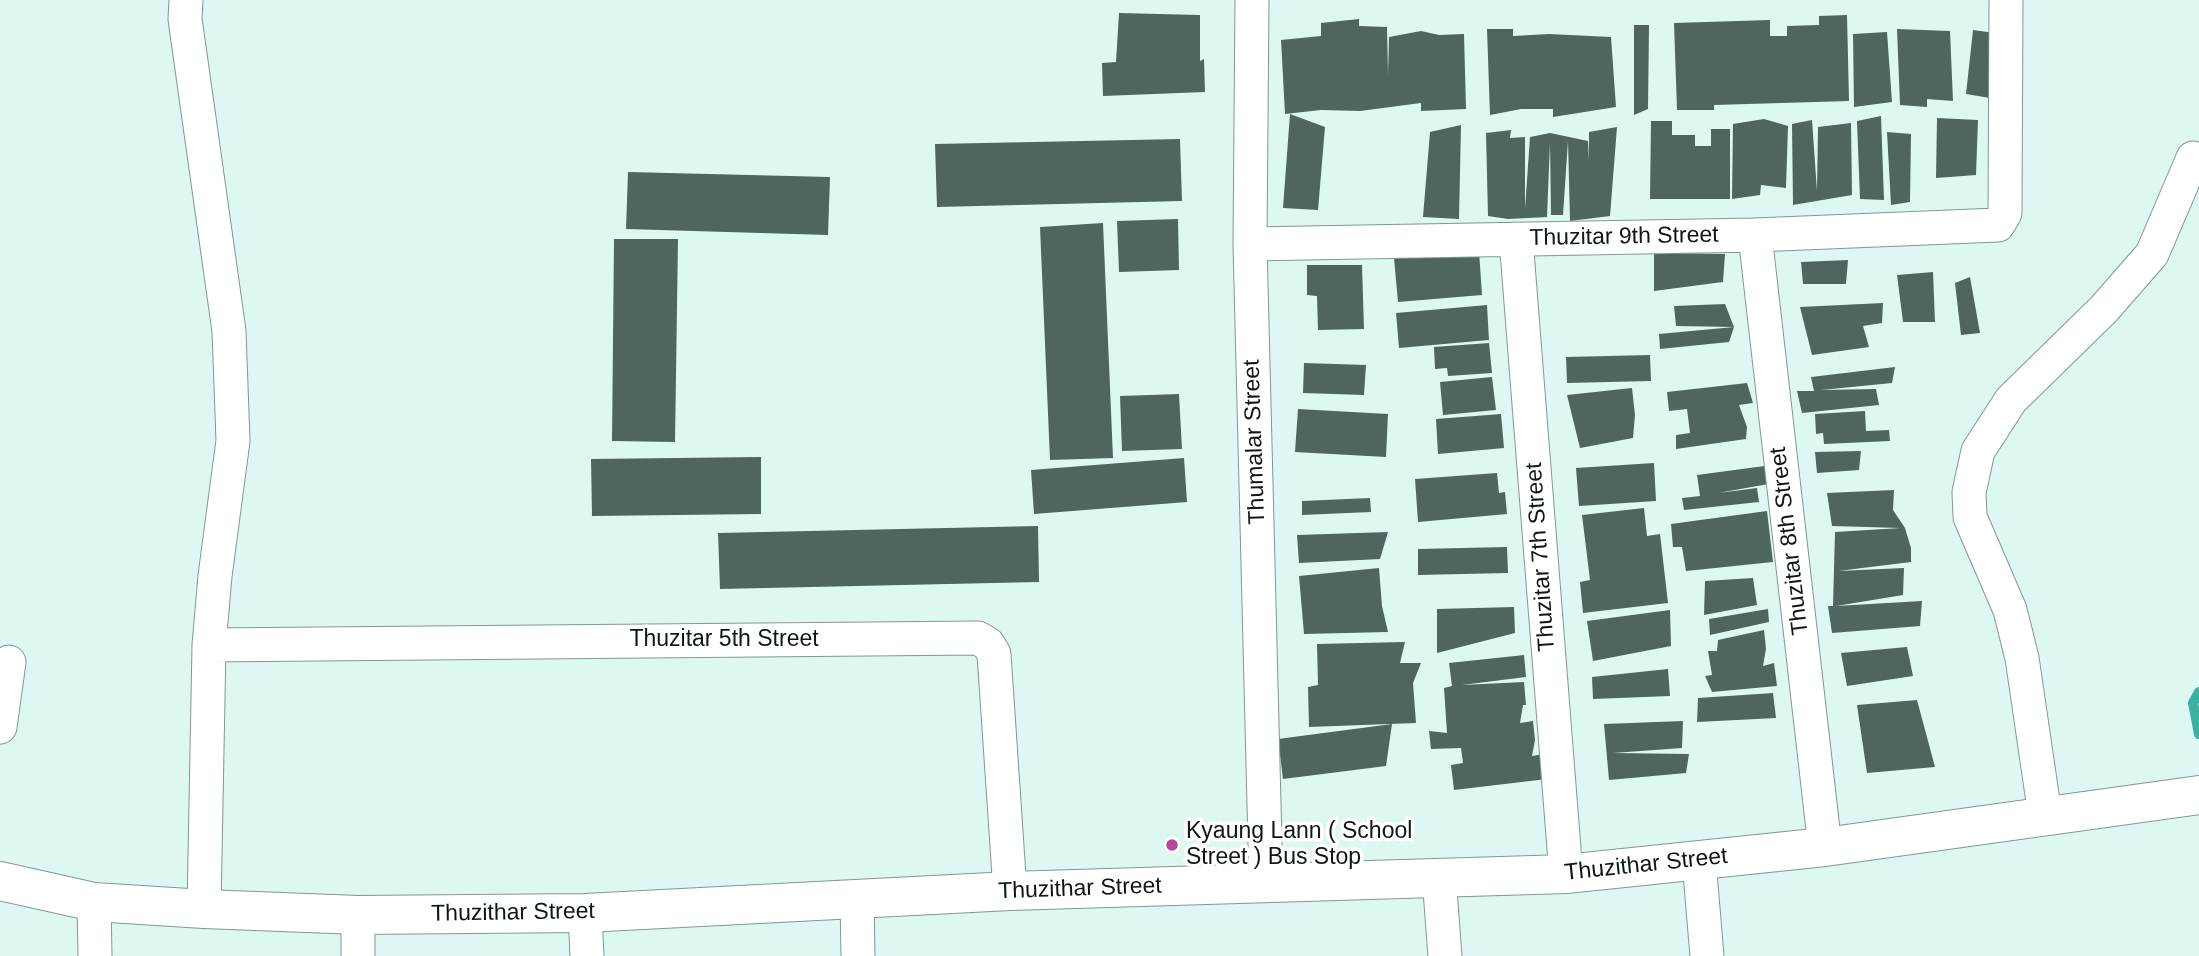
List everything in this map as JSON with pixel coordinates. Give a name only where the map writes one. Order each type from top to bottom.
[{"type":"main road","name":"Thuzithar Street","points":[[0,881],[93,902],[204,909],[358,915],[585,913],[1010,891],[1566,874],[1825,847],[2187,796]]},
{"type":"street","points":[[186,0],[185,19],[229,331],[233,441],[215,576],[209,645],[204,909]]},
{"type":"street","name":"Thumalar Street","points":[[1252,0],[1250,244],[1266,884]]},
{"type":"street","name":"Thuzitar 9th Street","points":[[1250,244],[1755,235],[1998,225],[2005,213],[2006,0]]},
{"type":"street","points":[[2045,814],[2022,658],[2010,610],[1970,517],[1969,492],[1978,452],[2011,400],[2104,309],[2152,254],[2193,158]]},
{"type":"street","name":"Thuzitar 8th Street","points":[[1755,235],[1825,847]]},
{"type":"street","name":"Thuzitar 7th Street","points":[[1516,239],[1566,874]]},
{"type":"street","name":"Thuzitar 5th Street","points":[[209,645],[978,638],[988,644],[994,654],[1010,891]]},
{"type":"street","points":[[0,727],[9,662]]},
{"type":"street","points":[[1699,860],[1707,956]]},
{"type":"street","points":[[1439,877],[1446,956]]},
{"type":"street","points":[[857,898],[858,956]]},
{"type":"street","points":[[93,902],[95,956]]},
{"type":"street","points":[[585,913],[587,956]]},
{"type":"street","points":[[358,915],[358,956]]},
{"type":"building","points":[[1119,13],[1200,15],[1200,61],[1204,59],[1205,92],[1103,96],[1102,63],[1116,62]]},
{"type":"building","points":[[1847,15],[1849,101],[1714,105],[1714,110],[1677,110],[1674,23],[1770,20],[1770,36],[1787,36],[1787,26],[1819,25],[1819,16]]},
{"type":"building","points":[[1359,19],[1359,26],[1387,27],[1388,75],[1389,37],[1421,31],[1439,35],[1464,34],[1466,109],[1421,111],[1421,103],[1360,111],[1321,110],[1285,114],[1281,40],[1321,36],[1321,23]]},
{"type":"building","points":[[1634,25],[1649,25],[1648,109],[1634,115]]},
{"type":"building","points":[[1487,29],[1513,29],[1513,36],[1549,34],[1611,37],[1616,107],[1553,117],[1553,109],[1521,109],[1490,115]]},
{"type":"building","points":[[1897,29],[1950,31],[1953,101],[1927,99],[1927,107],[1900,105]]},
{"type":"building","points":[[1973,30],[2002,34],[1996,99],[1966,94]]},
{"type":"building","points":[[1887,32],[1892,102],[1854,107],[1853,34]]},
{"type":"building","points":[[1290,114],[1325,127],[1318,210],[1283,208]]},
{"type":"building","points":[[1881,116],[1884,200],[1860,199],[1857,121]]},
{"type":"building","points":[[1937,118],[1978,120],[1976,175],[1936,178]]},
{"type":"building","points":[[1764,119],[1788,126],[1786,188],[1761,185],[1760,195],[1732,199],[1733,124]]},
{"type":"building","points":[[1812,120],[1817,191],[1818,127],[1851,123],[1852,195],[1793,205],[1792,124]]},
{"type":"building","points":[[1651,121],[1672,121],[1672,135],[1695,135],[1695,146],[1711,146],[1711,129],[1730,129],[1730,199],[1650,199]]},
{"type":"building","points":[[1461,125],[1459,219],[1423,217],[1430,132]]},
{"type":"building","points":[[1617,127],[1610,216],[1570,221],[1568,141],[1563,215],[1551,215],[1550,143],[1547,217],[1508,219],[1488,216],[1486,133],[1511,130],[1510,138],[1525,137],[1525,209],[1530,137],[1550,133],[1588,141],[1589,161],[1589,132]]},
{"type":"building","points":[[1887,132],[1911,134],[1910,202],[1891,205]]},
{"type":"building","points":[[1180,139],[1182,201],[937,207],[935,144]]},
{"type":"building","points":[[628,172],[830,177],[828,235],[626,229]]},
{"type":"building","points":[[1178,219],[1179,270],[1119,272],[1117,221]]},
{"type":"building","points":[[1103,223],[1113,458],[1050,460],[1040,227]]},
{"type":"building","points":[[614,239],[678,239],[675,442],[612,441]]},
{"type":"building","points":[[1479,251],[1482,295],[1398,302],[1394,258]]},
{"type":"building","points":[[1654,253],[1725,254],[1723,282],[1654,291]]},
{"type":"building","points":[[1848,260],[1846,284],[1803,284],[1801,262]]},
{"type":"building","points":[[1307,265],[1362,265],[1364,329],[1318,330],[1317,296],[1307,295]]},
{"type":"building","points":[[1933,272],[1935,322],[1903,322],[1897,275]]},
{"type":"building","points":[[1970,277],[1980,333],[1961,335],[1955,283]]},
{"type":"building","points":[[1883,303],[1882,323],[1863,326],[1869,347],[1812,355],[1800,307]]},
{"type":"building","points":[[1725,304],[1734,327],[1676,326],[1674,306]]},
{"type":"building","points":[[1487,305],[1489,340],[1399,348],[1396,313]]},
{"type":"building","points":[[1734,327],[1729,342],[1660,349],[1659,334]]},
{"type":"building","points":[[1489,343],[1492,373],[1448,376],[1447,368],[1435,369],[1434,347]]},
{"type":"building","points":[[1650,355],[1651,381],[1567,383],[1566,357]]},
{"type":"building","points":[[1304,363],[1366,365],[1364,395],[1303,393]]},
{"type":"building","points":[[1895,367],[1892,383],[1821,390],[1876,389],[1879,405],[1802,413],[1797,391],[1814,391],[1811,377]]},
{"type":"building","points":[[1492,377],[1496,410],[1443,415],[1440,382]]},
{"type":"building","points":[[1747,383],[1753,403],[1739,405],[1747,427],[1746,439],[1676,449],[1676,435],[1690,433],[1687,409],[1669,411],[1667,392]]},
{"type":"building","points":[[1632,388],[1635,415],[1633,438],[1580,448],[1567,395]]},
{"type":"building","points":[[1179,394],[1182,449],[1122,451],[1120,396]]},
{"type":"building","points":[[1298,409],[1388,414],[1386,457],[1295,452]]},
{"type":"building","points":[[1865,411],[1866,431],[1889,430],[1890,441],[1824,444],[1823,433],[1816,434],[1815,414]]},
{"type":"building","points":[[1501,414],[1504,448],[1438,454],[1436,419]]},
{"type":"building","points":[[1861,451],[1859,470],[1817,473],[1815,452]]},
{"type":"building","points":[[761,457],[761,514],[592,516],[591,459]]},
{"type":"building","points":[[1184,458],[1187,502],[1034,514],[1031,470]]},
{"type":"building","points":[[1654,463],[1656,501],[1579,506],[1576,468]]},
{"type":"building","points":[[1772,465],[1774,483],[1718,493],[1757,488],[1759,502],[1684,510],[1682,498],[1700,496],[1697,475]]},
{"type":"building","points":[[1497,473],[1499,493],[1505,492],[1507,514],[1418,522],[1415,479]]},
{"type":"building","points":[[1894,490],[1893,510],[1905,528],[1911,548],[1911,562],[1838,571],[1904,568],[1903,595],[1836,606],[1922,601],[1920,626],[1832,633],[1828,606],[1833,606],[1835,532],[1901,528],[1832,526],[1827,493]]},
{"type":"building","points":[[1370,498],[1371,512],[1302,515],[1302,501]]},
{"type":"building","points":[[1644,508],[1647,536],[1660,534],[1668,603],[1583,613],[1580,582],[1590,580],[1582,515]]},
{"type":"building","points":[[1767,511],[1773,562],[1686,571],[1682,547],[1673,547],[1671,524]]},
{"type":"building","points":[[1038,526],[1039,582],[720,589],[718,533]]},
{"type":"building","points":[[1388,532],[1380,559],[1299,563],[1297,535]]},
{"type":"building","points":[[1507,547],[1508,573],[1418,575],[1418,549]]},
{"type":"building","points":[[1379,568],[1382,606],[1388,632],[1304,634],[1299,576]]},
{"type":"building","points":[[1753,578],[1757,605],[1704,615],[1705,581]]},
{"type":"building","points":[[1514,607],[1515,633],[1437,653],[1437,609]]},
{"type":"building","points":[[1768,609],[1769,622],[1710,635],[1709,619]]},
{"type":"building","points":[[1670,610],[1671,646],[1593,661],[1587,621]]},
{"type":"building","points":[[1764,630],[1766,649],[1763,666],[1774,663],[1777,686],[1712,692],[1705,676],[1712,675],[1708,651],[1717,651],[1718,640]]},
{"type":"building","points":[[1405,642],[1400,663],[1421,663],[1413,683],[1416,723],[1309,727],[1308,687],[1318,685],[1317,644]]},
{"type":"building","points":[[1907,647],[1913,676],[1847,686],[1841,653]]},
{"type":"building","points":[[1524,655],[1526,677],[1462,685],[1524,682],[1526,705],[1523,705],[1520,723],[1533,721],[1535,740],[1532,756],[1544,754],[1547,779],[1454,790],[1451,765],[1463,763],[1461,748],[1431,749],[1429,731],[1447,733],[1444,688],[1452,686],[1449,663]]},
{"type":"building","points":[[1668,669],[1670,696],[1593,699],[1592,677]]},
{"type":"building","points":[[1773,693],[1776,718],[1697,722],[1698,698]]},
{"type":"building","points":[[1917,700],[1935,767],[1867,773],[1857,705]]},
{"type":"building","points":[[1683,721],[1682,748],[1613,753],[1689,754],[1686,773],[1609,780],[1604,724]]},
{"type":"building","points":[[1392,724],[1386,766],[1283,779],[1278,739]]},
{"type":"waterway","points":[[2199,692],[2193,703],[2199,734]]},
{"type":"place","name":"Kyaung Lann ( School Street ) Bus Stop","points":[[1172,845]]}]
